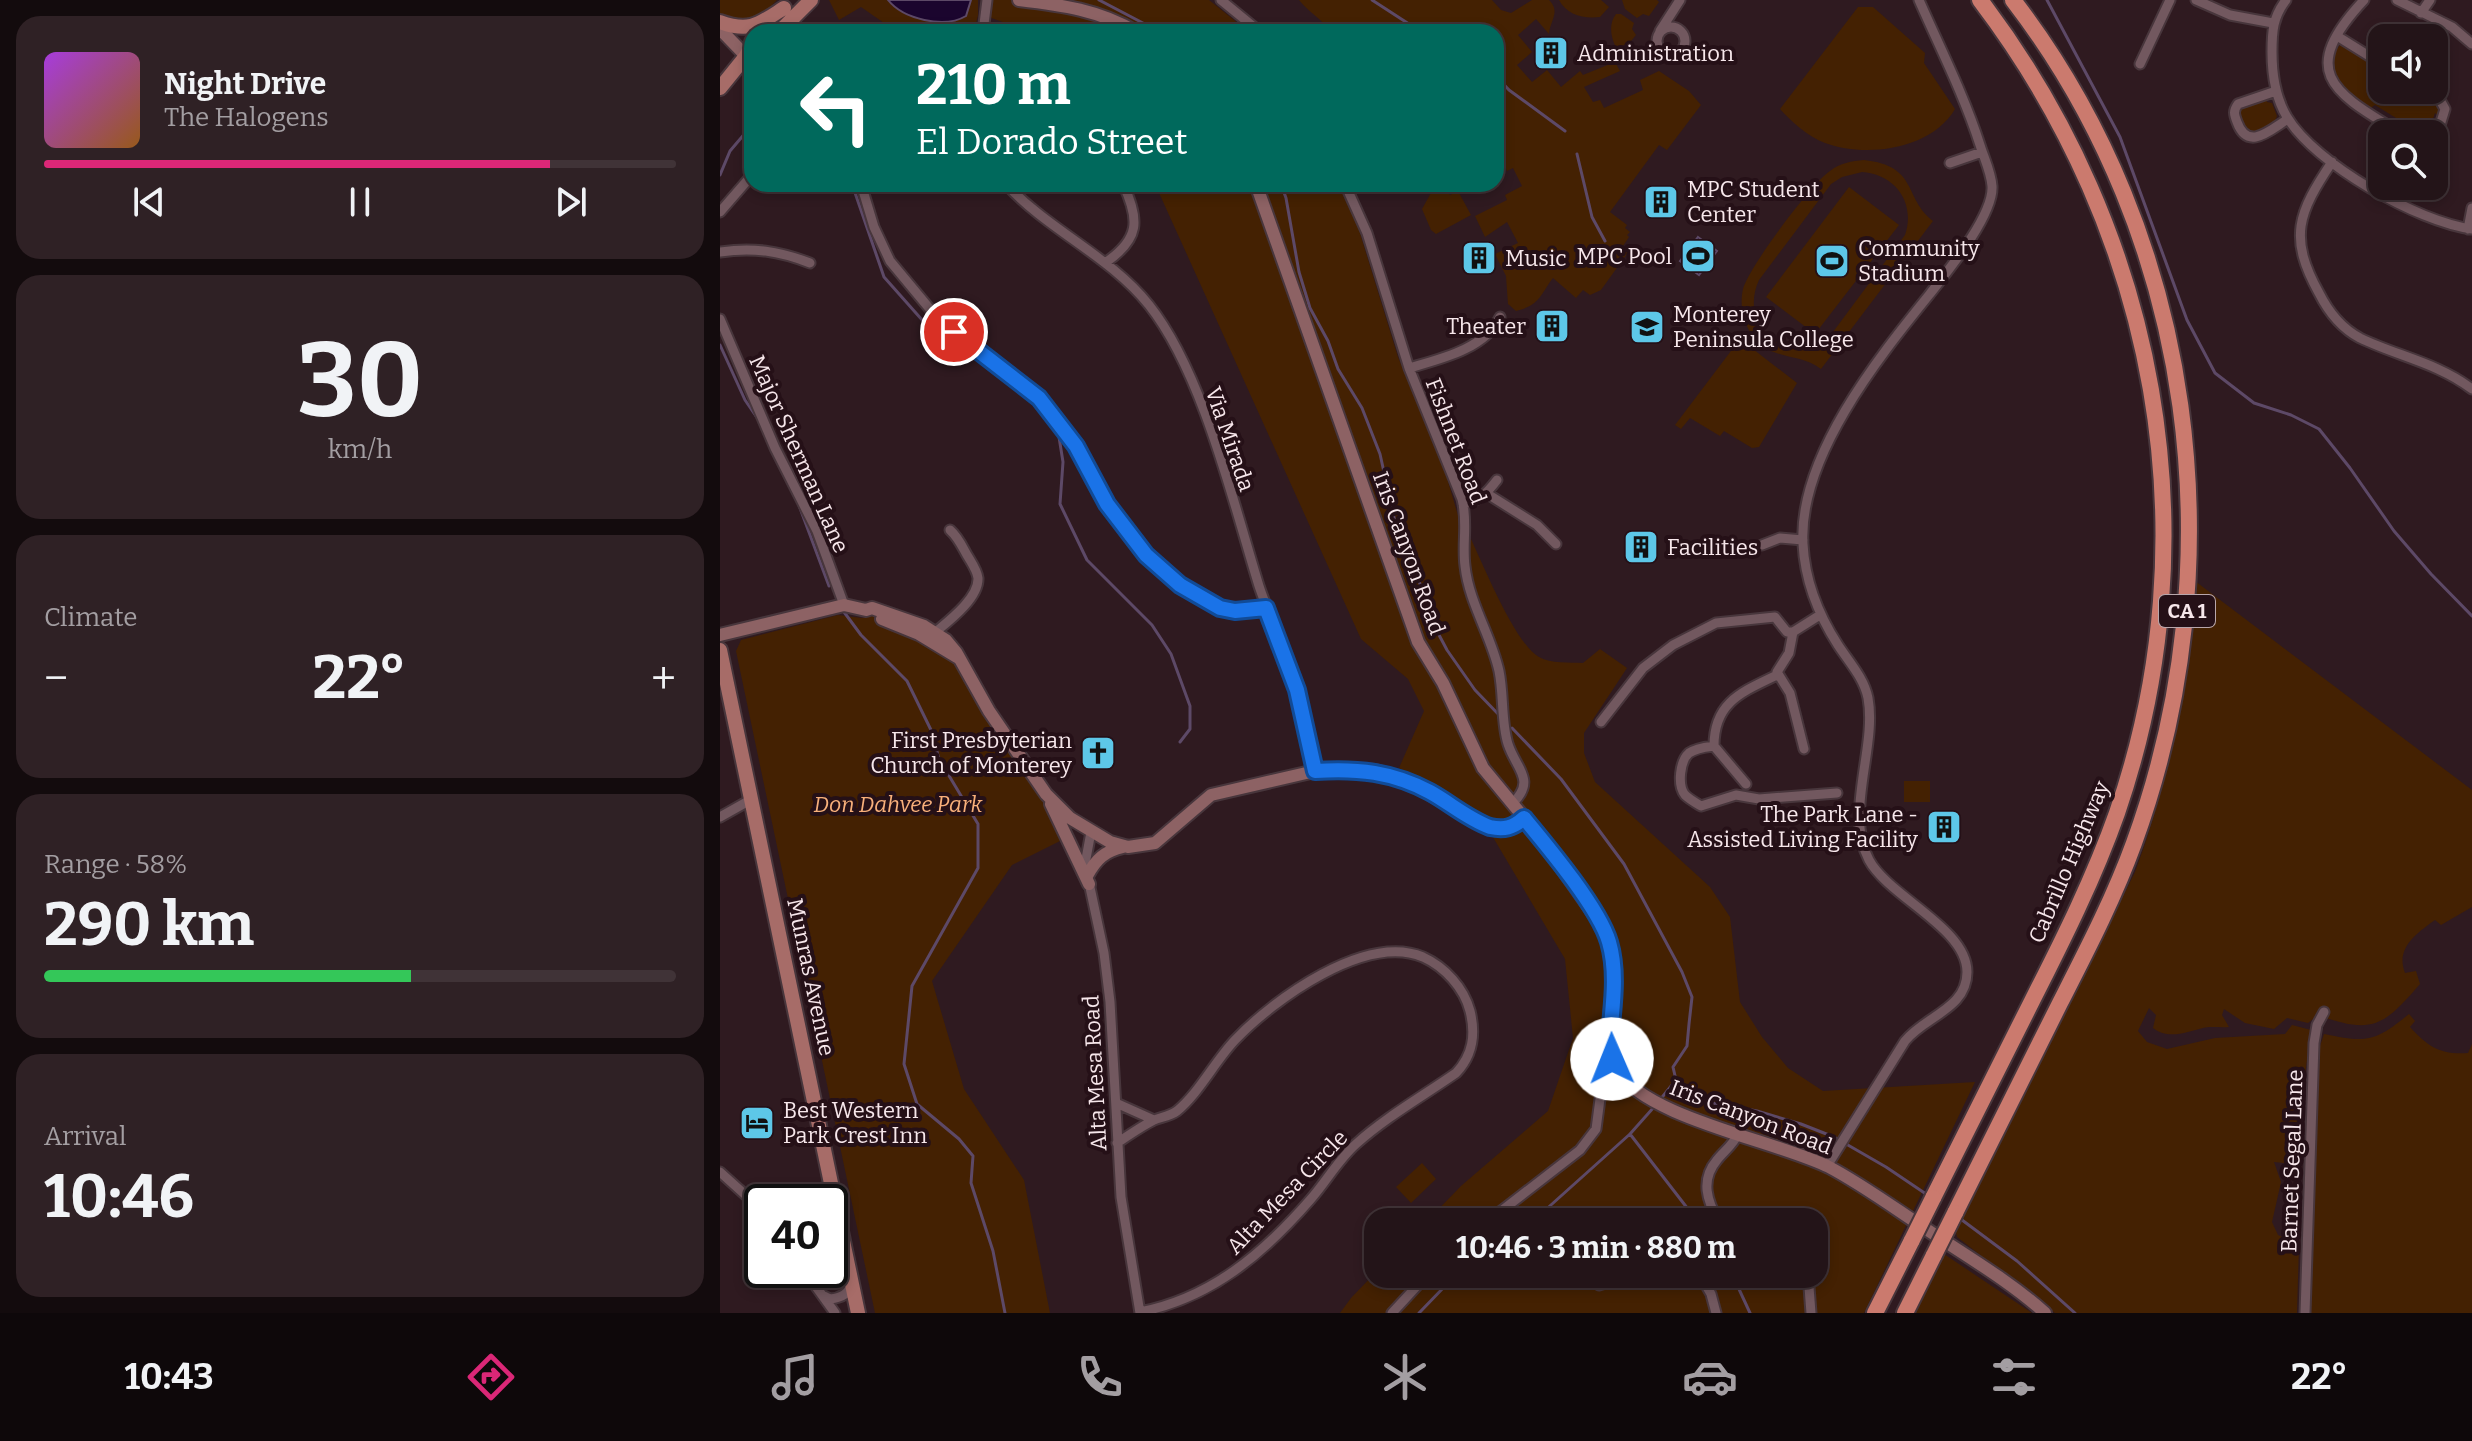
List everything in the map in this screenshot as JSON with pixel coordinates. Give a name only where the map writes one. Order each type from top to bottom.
[{"type":"highway","name":"Cabrillo Highway","points":[[1875,1313],[2079,907],[2111,831],[2145,711],[2157,640],[2163,567],[2162,476],[2154,405],[2140,333],[2121,265],[2096,197],[2056,115],[2023,60],[1980,0]]},
{"type":"highway","name":"CA 1","points":[[1905,1313],[2104,915],[2130,854],[2151,794],[2169,724],[2181,660],[2188,587],[2190,513],[2183,421],[2173,357],[2150,269],[2122,192],[2091,126],[2054,60],[2013,0]]},
{"type":"main road","points":[[757,24],[811,0]]},
{"type":"main road","points":[[771,24],[789,8]]},
{"type":"main road","points":[[720,22],[744,28]]},
{"type":"main road","points":[[720,88],[744,58]]},
{"type":"main road","name":"Munras Avenue","points":[[720,650],[858,1313]]},
{"type":"street","points":[[984,24],[987,0]]},
{"type":"street","points":[[1019,0],[1086,10],[1122,24]]},
{"type":"street","points":[[1221,0],[1250,24]]},
{"type":"street","points":[[1827,1166],[1909,1036],[1958,998],[1967,969],[1963,954],[1954,942],[1879,874],[1866,853],[1860,820],[1867,697],[1858,674],[1820,615],[1808,583],[1803,540],[1805,507],[1819,467],[1850,403],[1869,373],[1955,262],[1982,218],[1992,191],[1961,94],[1919,0]]},
{"type":"street","points":[[2140,64],[2170,0]]},
{"type":"street","points":[[2196,0],[2230,15],[2273,23]]},
{"type":"street","points":[[2286,0],[2273,23],[2272,63],[2276,91],[2288,119],[2306,141],[2332,162],[2414,212],[2470,229],[2472,208]]},
{"type":"street","points":[[2364,0],[2337,36],[2329,62],[2335,87],[2348,101],[2379,120]]},
{"type":"street","points":[[2397,0],[2452,27],[2472,44]]},
{"type":"street","points":[[2421,13],[2430,0]]},
{"type":"street","points":[[1678,2],[1677,18],[1683,32],[1684,46],[1679,53],[1670,55],[1659,47],[1659,34],[1678,2]]},
{"type":"street","points":[[1659,34],[1670,27],[1683,32]]},
{"type":"street","points":[[720,29],[744,47]]},
{"type":"street","points":[[2337,36],[2368,55]]},
{"type":"street","points":[[2276,91],[2238,104],[2234,115],[2240,131],[2256,137],[2288,119]]},
{"type":"street","points":[[1950,163],[1982,152]]},
{"type":"street","points":[[2332,162],[2307,204],[2300,230],[2301,255],[2325,305],[2338,322],[2353,334],[2440,369],[2472,389]]},
{"type":"street","points":[[720,212],[744,184]]},
{"type":"street","points":[[863,192],[874,227],[890,261],[939,320],[1039,398],[1076,446],[1107,504],[1146,555],[1180,585],[1220,608],[1235,611],[1266,608]]},
{"type":"street","name":"Via Mirada","points":[[1015,192],[1134,288],[1162,323],[1186,369],[1229,487],[1266,608],[1293,677],[1315,771]]},
{"type":"street","points":[[1105,263],[1125,246],[1135,226],[1134,212],[1126,192]]},
{"type":"street","name":"Iris Canyon Road","points":[[1259,192],[1418,642],[1447,690],[1483,768],[1578,889],[1607,935],[1613,975],[1609,1049],[1616,1069],[1650,1099],[1688,1116],[1827,1166],[1965,1255],[2045,1313]]},
{"type":"street","name":"Fishnet Road","points":[[1349,192],[1367,233],[1409,368],[1463,504],[1466,534],[1463,548],[1468,583],[1499,670],[1508,744],[1524,779],[1523,791],[1512,804]]},
{"type":"street","points":[[720,252],[769,250],[810,263]]},
{"type":"street","points":[[1409,368],[1471,345],[1490,332],[1500,317]]},
{"type":"street","name":"Major Sherman Lane","points":[[720,319],[775,448],[817,531],[844,605]]},
{"type":"street","points":[[1463,504],[1475,502],[1497,480]]},
{"type":"street","points":[[1486,493],[1537,525],[1556,544]]},
{"type":"street","points":[[907,629],[914,628],[929,635],[935,632],[977,588],[978,580],[972,563],[950,530]]},
{"type":"street","points":[[1762,545],[1780,538],[1803,540]]},
{"type":"street","points":[[720,635],[844,605],[866,610],[957,657]]},
{"type":"street","points":[[866,610],[872,608],[912,621],[935,632],[953,647],[989,711],[1046,794],[1088,880]]},
{"type":"street","points":[[1601,722],[1652,659],[1683,639],[1716,623],[1775,617],[1787,632],[1793,632],[1820,615]]},
{"type":"street","points":[[1759,799],[1751,785],[1746,784],[1714,746],[1716,722],[1727,704],[1777,675],[1789,653],[1793,632]]},
{"type":"street","points":[[1777,675],[1790,693],[1804,749]]},
{"type":"street","points":[[1714,746],[1691,751],[1684,759],[1680,784],[1685,795],[1701,806],[1736,795],[1759,799],[1837,793]]},
{"type":"street","points":[[1088,880],[1097,859],[1106,852],[1155,843],[1211,795],[1315,771],[1359,769],[1403,779],[1490,827],[1511,827],[1524,818]]},
{"type":"street","points":[[1736,795],[1746,784]]},
{"type":"street","points":[[1046,794],[1070,818],[1091,832],[1128,847]]},
{"type":"street","points":[[720,817],[752,799]]},
{"type":"street","name":"Alta Mesa Road","points":[[1091,832],[1085,864],[1107,977],[1121,1197],[1140,1313]]},
{"type":"street","name":"Alta Mesa Circle","points":[[1117,1143],[1154,1120],[1175,1112],[1225,1051],[1263,1014],[1301,987],[1360,958],[1387,952],[1420,956],[1446,972],[1461,989],[1469,1005],[1473,1027],[1471,1050],[1456,1073],[1355,1145],[1310,1200],[1243,1265],[1196,1295],[1167,1307],[1140,1313]]},
{"type":"street","name":"Barnet Segal Lane","points":[[2305,1313],[2314,1043],[2317,1025],[2324,1012]]},
{"type":"street","points":[[1505,1208],[1580,1150],[1592,1137],[1609,1049]]},
{"type":"street","points":[[1116,1103],[1154,1120]]},
{"type":"street","points":[[1712,1208],[1707,1197],[1707,1178],[1712,1166],[1738,1134]]},
{"type":"street","points":[[720,1172],[744,1194]]},
{"type":"street","points":[[821,1294],[830,1299],[842,1297],[852,1284]]},
{"type":"street","points":[[817,1288],[835,1313]]},
{"type":"street","points":[[1392,1313],[1415,1288]]},
{"type":"street","points":[[1708,1288],[1716,1313]]},
{"type":"street","points":[[1809,1288],[1811,1313]]},
{"type":"green space","points":[[720,0],[777,0],[758,17],[736,21],[720,13]]},
{"type":"green space","points":[[829,0],[978,0],[976,24],[885,24],[861,7],[839,20]]},
{"type":"green space","points":[[987,0],[1209,0],[1239,24],[1008,24],[986,16]]},
{"type":"green space","points":[[1299,0],[1492,0],[1501,10],[1511,13],[1532,0],[1549,0],[1555,12],[1549,34],[1536,19],[1518,35],[1532,52],[1517,65],[1532,82],[1547,70],[1561,87],[1580,71],[1583,75],[1615,62],[1620,71],[1584,87],[1593,102],[1600,100],[1604,108],[1643,90],[1640,80],[1659,71],[1689,91],[1701,105],[1667,150],[1659,145],[1610,212],[1627,225],[1625,228],[1630,232],[1623,246],[1629,251],[1601,290],[1590,295],[1583,290],[1576,298],[1553,278],[1539,298],[1516,311],[1508,304],[1506,276],[1495,254],[1518,243],[1507,222],[1485,237],[1475,216],[1507,200],[1505,195],[1522,186],[1513,168],[1507,171],[1504,165],[1504,24],[1324,24]]},
{"type":"green space","points":[[1559,0],[1601,0],[1609,7],[1600,17],[1588,17],[1576,15]]},
{"type":"green space","points":[[1622,0],[1659,2],[1649,16],[1643,14],[1637,18],[1625,9]]},
{"type":"green space","points":[[1858,7],[1873,7],[1925,53],[1924,63],[1955,109],[1944,123],[1914,142],[1877,150],[1841,148],[1812,137],[1780,109]]},
{"type":"green space","points":[[1616,14],[1634,23],[1632,29],[1636,35],[1617,49],[1611,32]]},
{"type":"green space","points":[[2341,44],[2368,62],[2368,104],[2438,104],[2441,118],[2435,113],[2433,120],[2399,120],[2375,105],[2369,109],[2338,81],[2332,63]]},
{"type":"green space","points":[[2266,98],[2267,102],[2272,103],[2277,116],[2274,123],[2255,134],[2244,131],[2238,111]]},
{"type":"green space","points":[[1864,160],[1882,163],[1902,176],[1917,203],[1933,221],[1821,369],[1774,352],[1757,340],[1743,315],[1743,289],[1768,245],[1821,179],[1834,168]],"holes":[[[1862,172],[1874,174],[1893,184],[1900,192],[1908,212],[1905,235],[1830,336],[1814,345],[1799,348],[1771,338],[1755,314],[1754,298],[1759,280],[1831,184],[1842,177]]]},
{"type":"green space","name":"Community Stadium","points":[[1849,187],[1899,225],[1815,334],[1766,297]]},
{"type":"green space","points":[[1159,192],[1342,192],[1359,230],[1398,357],[1447,478],[1462,529],[1470,537],[1520,637],[1544,659],[1583,663],[1600,649],[1627,668],[1584,733],[1584,753],[1595,782],[1710,887],[1730,917],[1740,1002],[1762,1037],[1788,1068],[1823,1091],[1975,1082],[1864,1313],[1340,1313],[1364,1285],[1364,1288],[1828,1288],[1828,1208],[1440,1208],[1548,1111],[1573,1038],[1565,959],[1484,822],[1435,787],[1399,768],[1424,711],[1408,679],[1361,639]]},
{"type":"green space","points":[[1432,192],[1448,192],[1450,195],[1459,192],[1471,215],[1436,234],[1431,230],[1422,209]]},
{"type":"green space","points":[[1740,339],[1797,383],[1759,447],[1752,448],[1724,431],[1720,436],[1690,418],[1681,429],[1675,425]]},
{"type":"green space","points":[[2195,581],[2472,790],[2472,907],[2441,925],[2435,920],[2410,942],[2403,956],[2405,973],[2416,971],[2420,984],[2386,1018],[2376,1023],[2352,1024],[2318,1015],[2308,1023],[2287,1018],[2274,1029],[2245,1023],[2224,1009],[2222,1015],[2229,1027],[2206,1027],[2165,1034],[2153,1028],[2156,1015],[2149,1008],[2138,1031],[2147,1042],[2167,1049],[2215,1038],[2285,1034],[2292,1025],[2311,1030],[2299,1120],[2304,1141],[2299,1183],[2289,1174],[2284,1163],[2274,1162],[2281,1182],[2272,1222],[2278,1235],[2299,1245],[2297,1313],[2055,1313],[1957,1237],[1956,1232],[2135,872],[2158,801],[2176,729],[2188,655]]},
{"type":"green space","name":"Don Dahvee Park","points":[[876,614],[952,653],[1068,837],[1012,865],[932,981],[964,1089],[1024,1180],[1050,1313],[875,1313],[736,651],[741,640],[838,615],[862,618]]},
{"type":"green space","points":[[1904,781],[1930,781],[1930,802],[1904,802]]},
{"type":"green space","points":[[2409,1014],[2415,1021],[2410,1027],[2436,1048],[2450,1053],[2468,1053],[2472,1044],[2472,1313],[2309,1313],[2320,1046],[2324,1034],[2351,1039],[2370,1038]]},
{"type":"green space","points":[[1422,1163],[1436,1179],[1411,1203],[1396,1187]]},
{"type":"green space","points":[[1944,1254],[2032,1313],[1915,1313]]},
{"type":"shaded area","points":[[888,0],[971,0],[966,16],[936,22],[913,17]]},
{"type":"shaded area","name":"MPC Pool","points":[[1698,237],[1717,251],[1699,275],[1680,261]]},
{"type":"waterway","points":[[1099,0],[1145,24]]},
{"type":"waterway","points":[[1372,0],[1409,24]]},
{"type":"waterway","points":[[2047,0],[2120,137],[2187,320],[2215,373],[2254,403],[2291,415],[2319,429],[2394,531],[2472,616]]},
{"type":"waterway","points":[[1504,85],[1565,131]]},
{"type":"waterway","points":[[720,175],[730,151],[744,134]]},
{"type":"waterway","points":[[1577,154],[1592,217],[1605,241]]},
{"type":"waterway","points":[[855,192],[884,277],[931,330],[995,369]]},
{"type":"waterway","points":[[1284,192],[1299,272],[1310,308],[1328,341],[1338,369],[1362,408],[1380,454],[1395,522],[1418,577],[1429,616],[1447,650],[1475,690],[1501,717]]},
{"type":"waterway","points":[[720,345],[745,400],[760,422]]},
{"type":"waterway","points":[[1055,425],[1063,462],[1060,504],[1087,560],[1152,625],[1171,654],[1190,706],[1190,729],[1180,742]]},
{"type":"waterway","points":[[797,500],[829,586]]},
{"type":"waterway","points":[[844,612],[861,635],[907,681],[931,730],[939,759],[978,824],[978,868],[912,986],[904,1064],[917,1104],[959,1139],[973,1156],[971,1183],[993,1251],[1005,1313]]},
{"type":"waterway","points":[[1512,728],[1561,779],[1624,864],[1682,972],[1692,997],[1687,1046],[1673,1067],[1676,1080],[1697,1096],[1713,1103],[1757,1111],[1834,1137],[1929,1196]]},
{"type":"waterway","points":[[1659,1101],[1676,1080]]},
{"type":"waterway","points":[[1548,1208],[1630,1134],[1654,1107]]},
{"type":"waterway","points":[[1630,1134],[1687,1208]]},
{"type":"waterway","points":[[1958,1217],[2017,1261],[2075,1313]]},
{"type":"waterway","points":[[1419,1313],[1443,1288]]},
{"type":"waterway","points":[[1738,1288],[1750,1313]]},
{"type":"place","name":"Administration","points":[[1551,53]]},
{"type":"place","name":"MPC Student Center","points":[[1661,202]]},
{"type":"place","name":"MPC Pool","points":[[1698,256]]},
{"type":"place","name":"Music","points":[[1479,258]]},
{"type":"place","name":"Community Stadium","points":[[1832,261]]},
{"type":"place","name":"Theater","points":[[1552,326]]},
{"type":"place","name":"Monterey Peninsula College","points":[[1647,327]]},
{"type":"place","name":"Facilities","points":[[1641,547]]},
{"type":"place","name":"First Presbyterian Church of Monterey","points":[[1098,753]]},
{"type":"place","name":"The Park Lane - Assisted Living Facility","points":[[1944,827]]},
{"type":"place","name":"Best Western Park Crest Inn","points":[[757,1123]]},
{"type":"route","points":[[954,332],[1039,398],[1076,446],[1125,531],[1146,555],[1180,585],[1220,608],[1250,611],[1266,608],[1289,663],[1315,771],[1359,769],[1403,779],[1490,827],[1511,827],[1524,818],[1604,928],[1613,975],[1609,1049],[1612,1059]]}]
